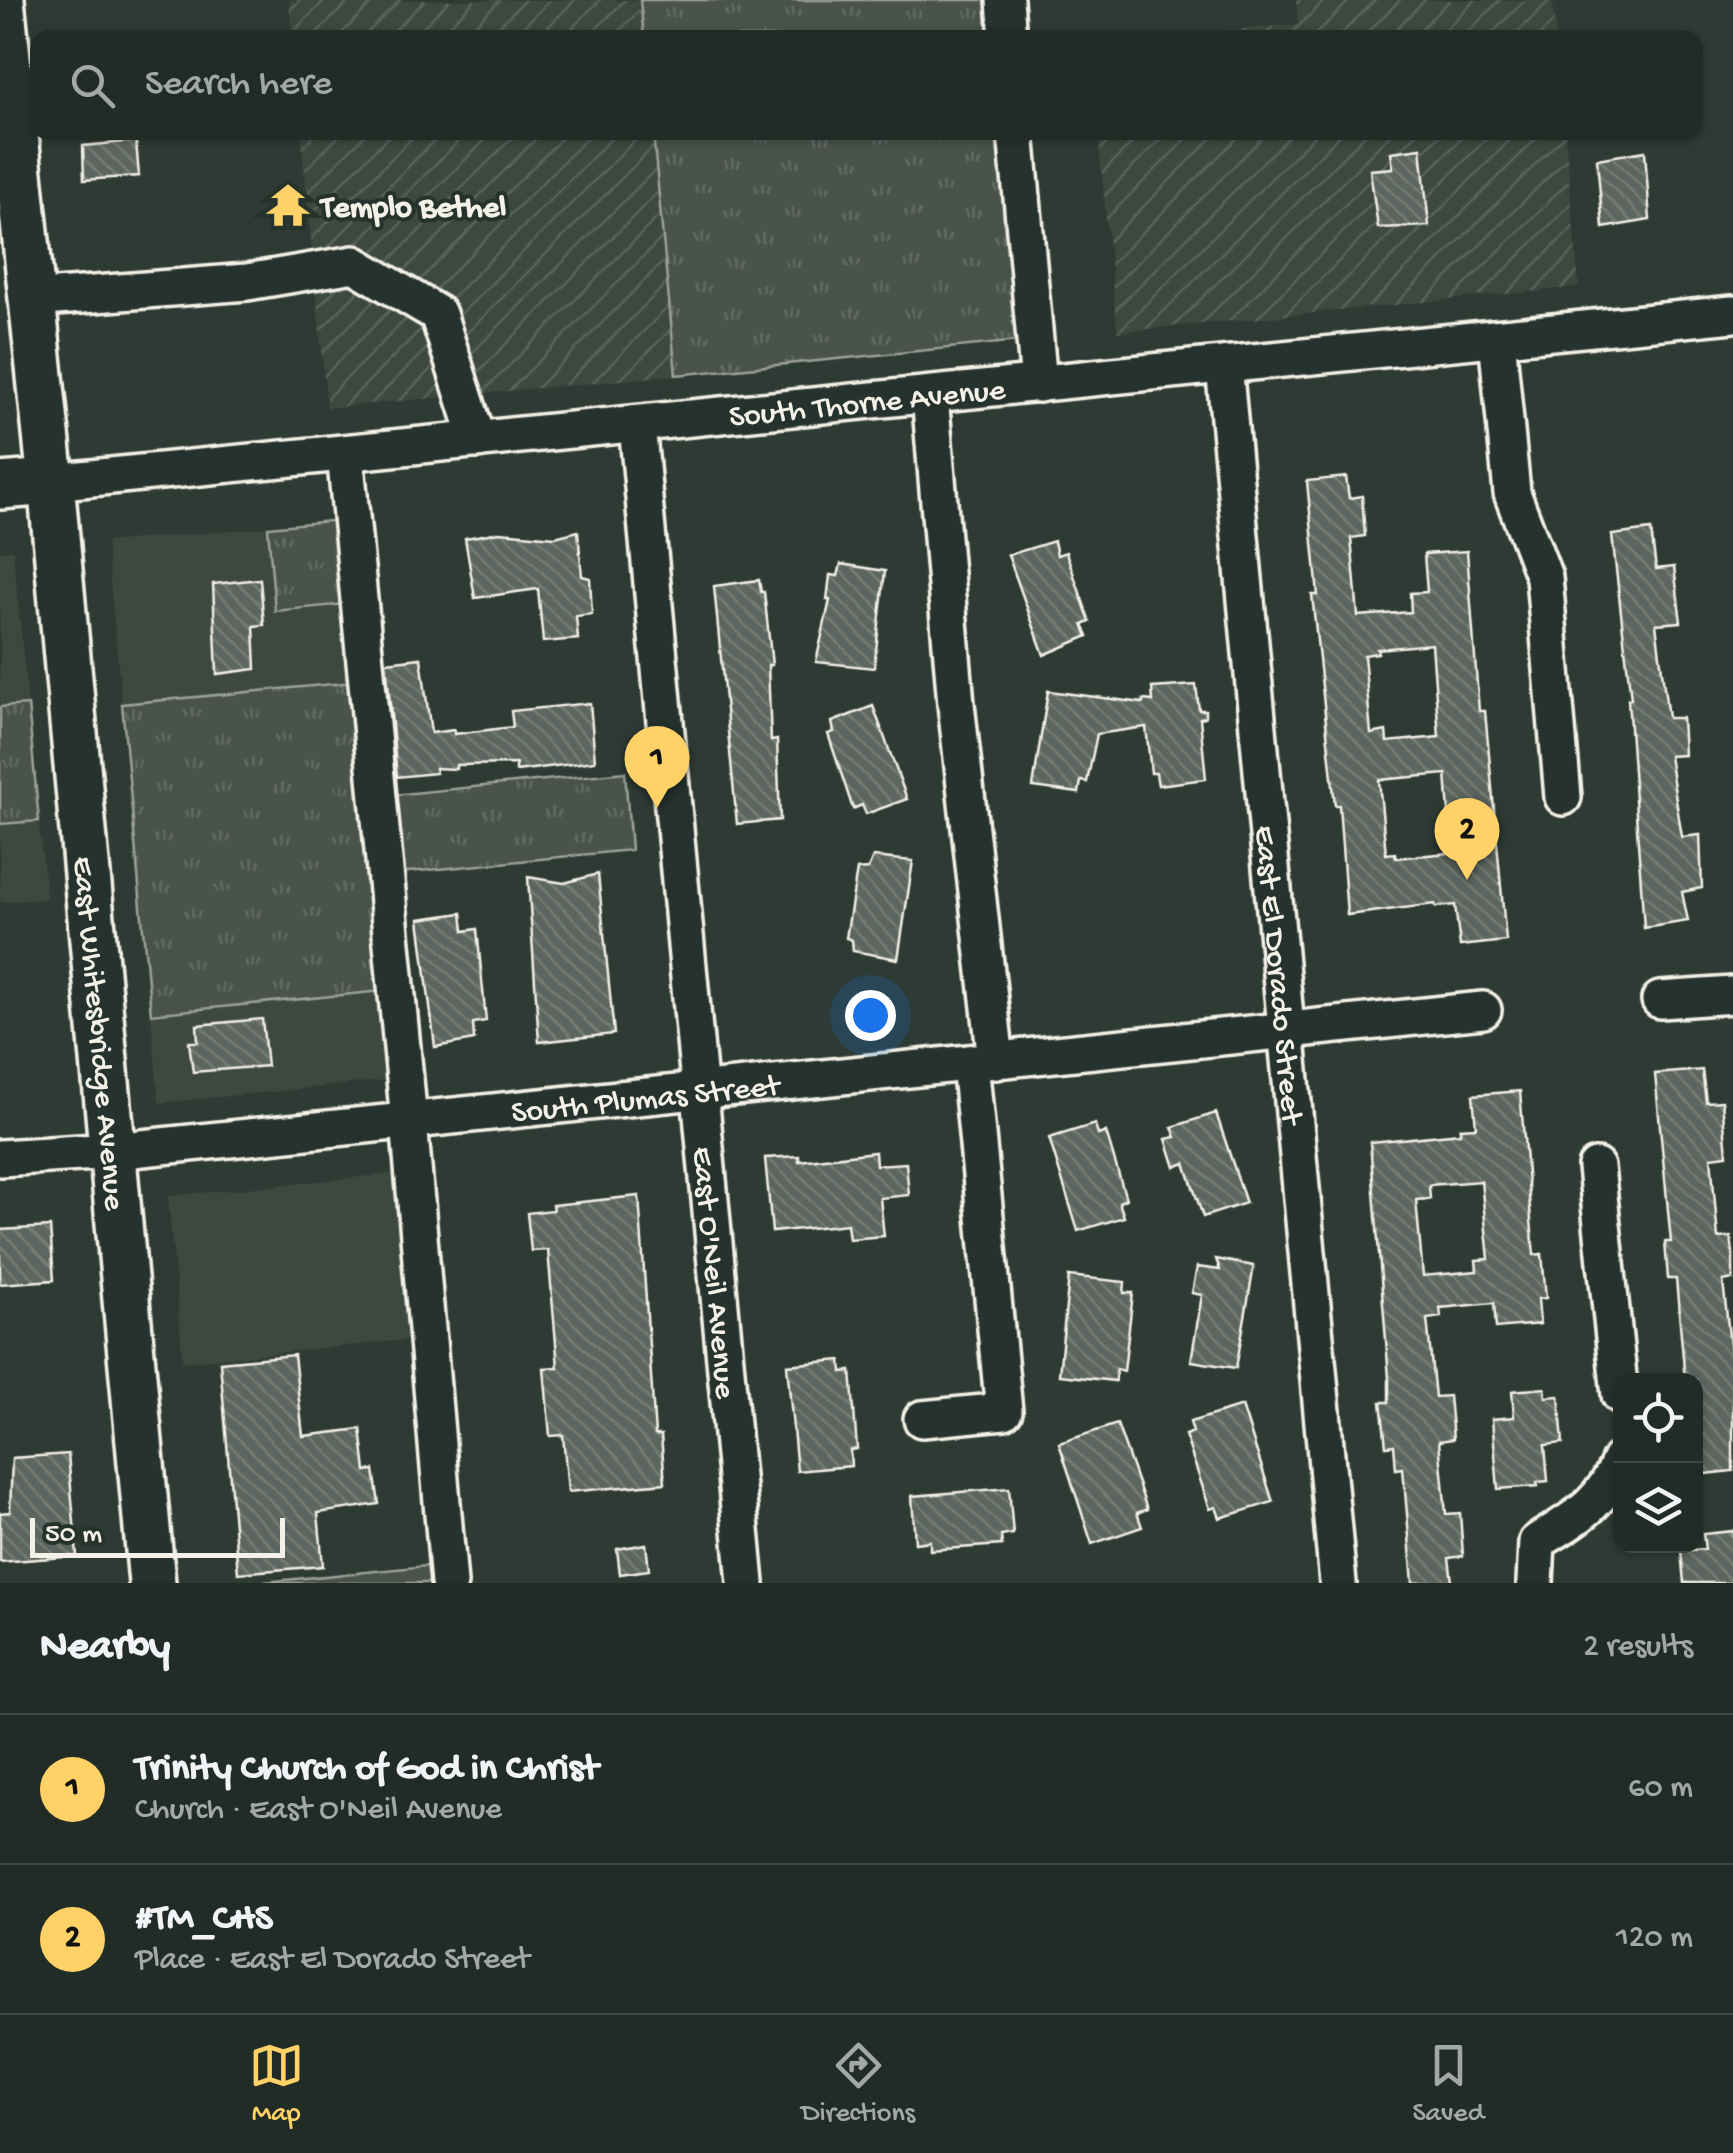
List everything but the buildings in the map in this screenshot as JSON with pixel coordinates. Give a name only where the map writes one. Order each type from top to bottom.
[{"type":"main road","name":"East Whitesbridge Avenue","points":[[0,0],[51,482],[152,1583]]},
{"type":"main road","name":"South Thorne Avenue","points":[[0,486],[51,482]]},
{"type":"street","points":[[1005,0],[1007,30]]},
{"type":"street","points":[[1017,140],[1038,384]]},
{"type":"street","points":[[31,299],[247,282],[354,264],[438,314],[478,440]]},
{"type":"street","name":"South Thorne Avenue","points":[[51,482],[1733,314]]},
{"type":"street","points":[[1497,338],[1512,493],[1544,578],[1563,797]]},
{"type":"street","name":"East El Dorado Street","points":[[1224,365],[1338,1583]]},
{"type":"street","points":[[922,1419],[1004,1411],[983,1062],[930,394]]},
{"type":"street","name":"East O'Neil Avenue","points":[[637,424],[746,1583]]},
{"type":"street","points":[[346,453],[448,1583]]},
{"type":"street","points":[[1660,1000],[1733,994]]},
{"type":"street","name":"South Plumas Street","points":[[0,1158],[113,1151],[1483,1010]]},
{"type":"street","points":[[1596,1167],[1618,1373]]},
{"type":"street","points":[[1536,1583],[1537,1542],[1580,1515],[1609,1487],[1619,1463]]},
{"type":"shaded area","points":[[289,0],[640,0],[643,30],[291,30]]},
{"type":"shaded area","points":[[1296,0],[1552,0],[1555,30],[1233,30],[1298,24]]},
{"type":"shaded area","points":[[302,140],[654,140],[676,375],[327,408]]},
{"type":"shaded area","points":[[1099,140],[1566,140],[1579,287],[1117,332]]},
{"type":"shaded area","points":[[268,527],[275,610],[347,604],[354,682],[122,704],[106,542]]},
{"type":"shaded area","points":[[13,550],[28,705],[0,707],[0,551]]},
{"type":"shaded area","points":[[39,821],[46,899],[0,902],[0,824]]},
{"type":"shaded area","points":[[383,991],[391,1080],[159,1103],[151,1014]]},
{"type":"shaded area","points":[[400,1173],[416,1339],[183,1362],[168,1196]]},
{"type":"green space","points":[[640,0],[992,0],[994,30],[643,30]]},
{"type":"green space","points":[[654,140],[1005,140],[1020,341],[676,375]]},
{"type":"green space","points":[[339,520],[347,604],[275,611],[268,527]]},
{"type":"green space","points":[[354,682],[383,991],[151,1014],[122,704]]},
{"type":"green space","points":[[28,705],[39,821],[0,824],[0,707]]},
{"type":"green space","points":[[625,772],[631,850],[399,873],[392,795]]},
{"type":"green space","points":[[436,1565],[438,1583],[254,1583]]},
{"type":"place","name":"Templo Bethel","points":[[288,205]]},
{"type":"place","name":"Trinity Church of God in Christ","points":[[657,808]]},
{"type":"place","name":"#TM_CHS","points":[[1467,880]]}]
